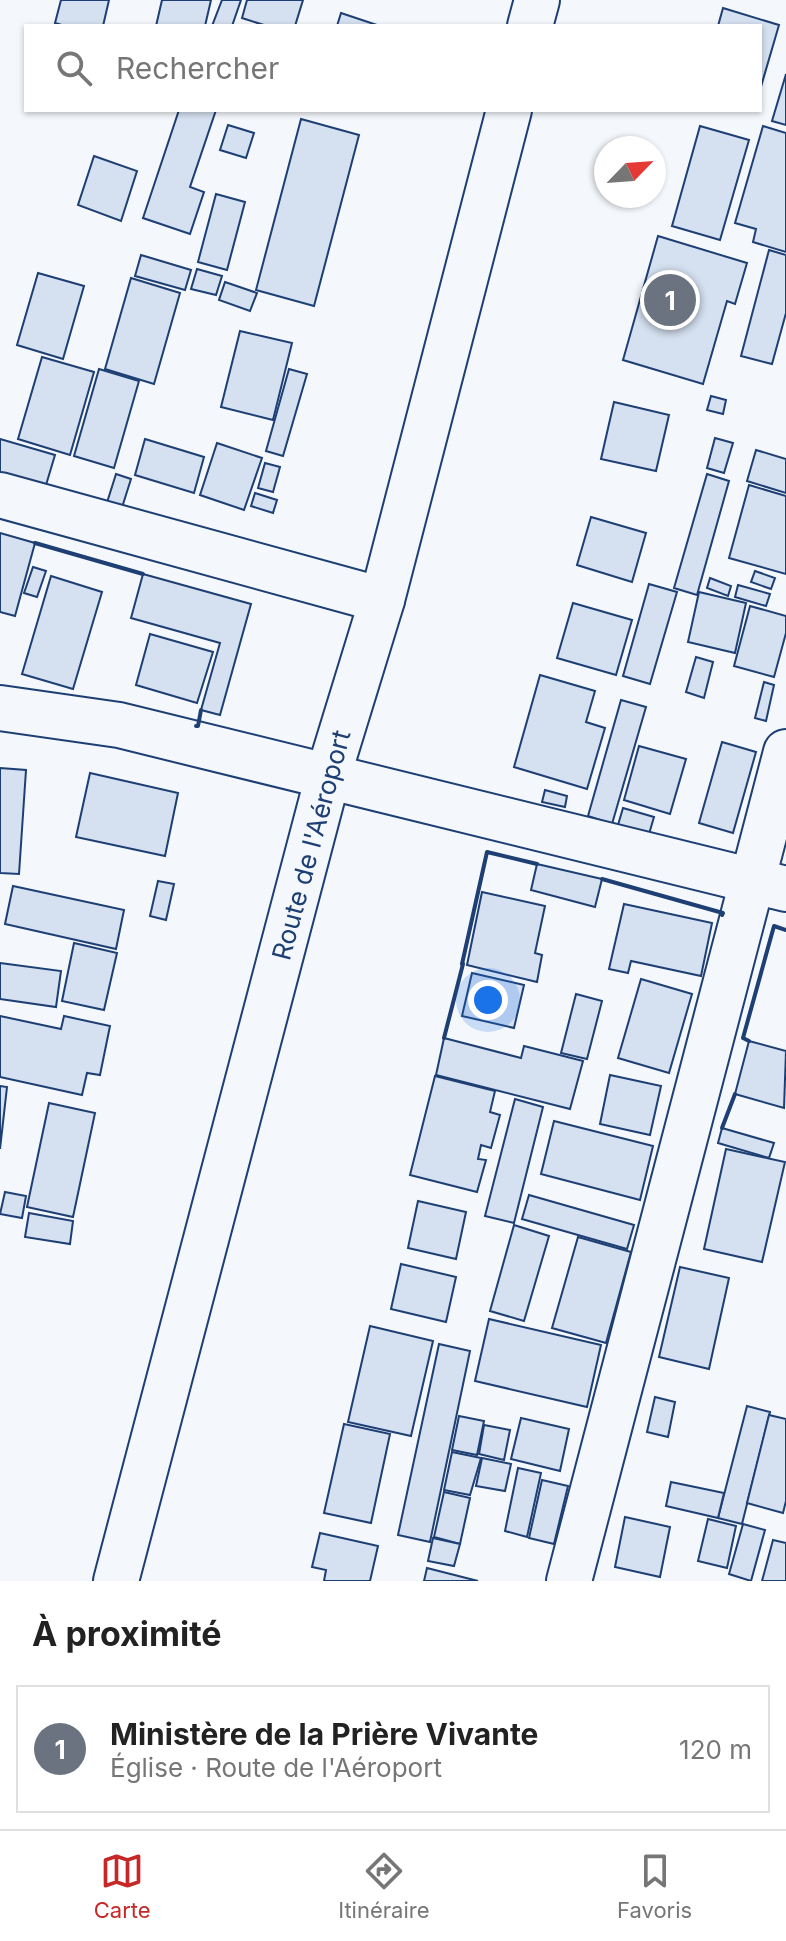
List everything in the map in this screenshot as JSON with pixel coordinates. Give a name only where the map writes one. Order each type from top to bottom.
[{"type":"street","points":[[531,24],[537,0]]},
{"type":"street","name":"Route de l'Aéroport","points":[[116,1581],[328,776],[382,600],[508,112]]},
{"type":"street","points":[[0,495],[382,600]]},
{"type":"street","points":[[0,708],[119,725],[769,884]]},
{"type":"street","points":[[569,1581],[769,884],[786,752]]},
{"type":"building","points":[[61,0],[109,0],[103,24],[55,23]]},
{"type":"building","points":[[162,0],[211,0],[205,24],[156,24]]},
{"type":"building","points":[[222,0],[241,0],[233,24],[213,24]]},
{"type":"building","points":[[247,0],[303,0],[296,24],[261,24],[242,18]]},
{"type":"building","points":[[723,8],[779,25],[762,83],[762,24],[719,24]]},
{"type":"building","points":[[341,13],[374,24],[338,24]]},
{"type":"building","points":[[786,74],[786,125],[772,121]]},
{"type":"building","points":[[178,112],[215,112],[190,187],[204,192],[190,234],[143,218]]},
{"type":"building","points":[[301,119],[359,135],[314,306],[256,290]]},
{"type":"building","points":[[228,125],[254,133],[246,158],[220,150]]},
{"type":"building","points":[[700,126],[749,140],[720,240],[672,226]]},
{"type":"building","points":[[763,126],[786,133],[786,252],[753,242],[756,229],[735,223]]},
{"type":"building","points":[[94,156],[137,171],[121,221],[78,205]]},
{"type":"building","points":[[216,194],[245,202],[227,270],[198,262]]},
{"type":"building","points":[[658,236],[747,263],[735,304],[727,301],[703,384],[623,360]]},
{"type":"building","points":[[769,250],[786,255],[786,313],[772,364],[741,356]]},
{"type":"building","points":[[141,255],[191,270],[185,290],[135,276]]},
{"type":"building","points":[[197,269],[222,276],[216,295],[191,289]]},
{"type":"building","points":[[38,273],[84,286],[63,359],[17,345]]},
{"type":"building","points":[[131,278],[180,293],[154,384],[105,369]]},
{"type":"building","points":[[225,282],[257,293],[250,311],[219,300]]},
{"type":"building","points":[[240,331],[292,343],[273,420],[221,407]]},
{"type":"building","points":[[42,357],[94,372],[70,455],[18,439]]},
{"type":"building","points":[[99,369],[139,381],[114,468],[74,456]]},
{"type":"building","points":[[289,369],[307,374],[283,456],[266,451]]},
{"type":"building","points":[[711,396],[726,400],[723,414],[707,410]]},
{"type":"building","points":[[614,402],[669,415],[656,471],[601,459]]},
{"type":"building","points":[[715,438],[733,443],[724,473],[707,468]]},
{"type":"building","points":[[0,439],[55,455],[40,505],[0,493]]},
{"type":"building","points":[[145,439],[204,457],[194,493],[135,475]]},
{"type":"building","points":[[217,443],[262,458],[244,510],[200,495]]},
{"type":"building","points":[[756,450],[786,459],[786,493],[747,481]]},
{"type":"building","points":[[265,463],[280,467],[273,492],[258,488]]},
{"type":"building","points":[[116,474],[131,479],[119,517],[104,512]]},
{"type":"building","points":[[707,474],[729,481],[697,595],[674,588]]},
{"type":"building","points":[[749,485],[786,496],[786,574],[729,558]]},
{"type":"building","points":[[255,493],[277,500],[273,513],[251,506]]},
{"type":"building","points":[[591,517],[646,533],[632,582],[577,565]]},
{"type":"building","points":[[0,533],[35,543],[15,616],[0,612]]},
{"type":"building","points":[[33,567],[46,571],[37,597],[24,593]]},
{"type":"building","points":[[755,571],[775,578],[771,589],[751,582]]},
{"type":"building","points":[[143,574],[251,604],[220,715],[201,710],[220,643],[131,618]]},
{"type":"building","points":[[51,576],[102,592],[73,689],[22,674]]},
{"type":"building","points":[[710,578],[731,586],[728,596],[707,588]]},
{"type":"building","points":[[649,584],[677,592],[650,684],[623,676]]},
{"type":"building","points":[[738,585],[770,594],[766,606],[735,597]]},
{"type":"building","points":[[699,592],[746,603],[735,653],[688,642]]},
{"type":"building","points":[[573,603],[632,620],[616,675],[557,658]]},
{"type":"building","points":[[750,606],[786,616],[786,633],[774,677],[734,666]]},
{"type":"building","points":[[150,634],[213,652],[197,703],[136,685]]},
{"type":"building","points":[[696,657],[713,662],[704,698],[686,692]]},
{"type":"building","points":[[540,675],[595,691],[586,722],[605,728],[587,789],[514,767]]},
{"type":"building","points":[[764,682],[774,685],[766,721],[755,718]]},
{"type":"building","points":[[621,700],[646,707],[612,824],[588,816]]},
{"type":"building","points":[[722,742],[756,752],[733,833],[699,823]]},
{"type":"building","points":[[639,746],[686,759],[670,814],[624,800]]},
{"type":"building","points":[[0,768],[26,770],[19,874],[0,873]]},
{"type":"building","points":[[90,773],[178,793],[165,856],[76,837]]},
{"type":"building","points":[[545,790],[567,796],[565,807],[542,802]]},
{"type":"building","points":[[623,808],[654,817],[649,834],[618,825]]},
{"type":"building","points":[[537,864],[602,879],[595,907],[531,890]]},
{"type":"building","points":[[158,881],[174,884],[166,920],[150,916]]},
{"type":"building","points":[[13,886],[124,910],[116,949],[5,924]]},
{"type":"building","points":[[482,892],[545,906],[535,953],[542,955],[537,982],[467,965]]},
{"type":"building","points":[[624,904],[712,923],[701,976],[631,961],[628,973],[609,969]]},
{"type":"building","points":[[74,943],[117,953],[104,1010],[62,1001]]},
{"type":"building","points":[[0,963],[61,971],[56,1007],[0,999]]},
{"type":"building","points":[[472,973],[524,985],[514,1028],[462,1016]]},
{"type":"building","points":[[641,979],[692,994],[669,1073],[618,1058]]},
{"type":"building","points":[[576,994],[602,1001],[587,1059],[561,1053]]},
{"type":"building","points":[[0,1016],[61,1029],[64,1016],[110,1026],[100,1075],[87,1073],[82,1095],[0,1077]]},
{"type":"building","points":[[444,1038],[521,1058],[524,1046],[583,1061],[570,1109],[436,1075]]},
{"type":"building","points":[[749,1041],[786,1051],[784,1108],[735,1094]]},
{"type":"building","points":[[610,1075],[661,1086],[650,1135],[600,1124]]},
{"type":"building","points":[[435,1076],[495,1091],[490,1112],[500,1115],[491,1148],[481,1145],[478,1159],[486,1160],[477,1192],[410,1175]]},
{"type":"building","points":[[0,1086],[7,1087],[0,1149]]},
{"type":"building","points":[[515,1099],[543,1107],[514,1223],[485,1216]]},
{"type":"building","points":[[49,1103],[95,1113],[73,1217],[27,1207]]},
{"type":"building","points":[[554,1121],[653,1146],[640,1200],[541,1174]]},
{"type":"building","points":[[722,1128],[774,1143],[769,1158],[718,1143]]},
{"type":"building","points":[[726,1149],[785,1162],[762,1262],[704,1249]]},
{"type":"building","points":[[5,1192],[26,1196],[22,1218],[0,1214]]},
{"type":"building","points":[[529,1195],[634,1225],[627,1249],[522,1219]]},
{"type":"building","points":[[418,1201],[466,1212],[456,1259],[408,1248]]},
{"type":"building","points":[[29,1213],[73,1221],[70,1244],[25,1237]]},
{"type":"building","points":[[514,1225],[549,1236],[524,1321],[490,1311]]},
{"type":"building","points":[[578,1237],[631,1252],[606,1343],[552,1328]]},
{"type":"building","points":[[401,1264],[456,1277],[446,1322],[391,1309]]},
{"type":"building","points":[[680,1267],[729,1278],[709,1369],[659,1357]]},
{"type":"building","points":[[489,1319],[601,1345],[587,1407],[475,1381]]},
{"type":"building","points":[[370,1326],[433,1341],[411,1436],[348,1422]]},
{"type":"building","points":[[439,1344],[470,1351],[430,1542],[398,1535]]},
{"type":"building","points":[[655,1397],[675,1402],[668,1437],[647,1432]]},
{"type":"building","points":[[747,1406],[770,1412],[742,1524],[718,1518]]},
{"type":"building","points":[[769,1415],[786,1419],[786,1501],[783,1513],[747,1503]]},
{"type":"building","points":[[459,1416],[484,1421],[477,1455],[452,1450]]},
{"type":"building","points":[[521,1418],[569,1429],[560,1471],[511,1459]]},
{"type":"building","points":[[344,1424],[390,1434],[371,1523],[324,1513]]},
{"type":"building","points":[[484,1425],[510,1430],[504,1460],[479,1454]]},
{"type":"building","points":[[452,1452],[481,1458],[470,1495],[444,1490]]},
{"type":"building","points":[[482,1458],[511,1464],[505,1491],[476,1486]]},
{"type":"building","points":[[518,1468],[541,1473],[527,1537],[505,1531]]},
{"type":"building","points":[[542,1480],[568,1486],[554,1544],[529,1538]]},
{"type":"building","points":[[671,1482],[724,1493],[718,1518],[666,1506]]},
{"type":"building","points":[[444,1492],[470,1498],[460,1544],[434,1537]]},
{"type":"building","points":[[625,1517],[670,1527],[660,1577],[615,1567]]},
{"type":"building","points":[[708,1519],[736,1526],[727,1568],[698,1561]]},
{"type":"building","points":[[743,1524],[765,1530],[751,1581],[729,1574]]},
{"type":"building","points":[[320,1533],[378,1546],[370,1581],[324,1581],[326,1570],[312,1567]]},
{"type":"building","points":[[433,1538],[460,1544],[454,1566],[428,1561]]},
{"type":"building","points":[[773,1540],[786,1543],[786,1581],[762,1581]]},
{"type":"building","points":[[427,1568],[478,1581],[424,1581]]},
{"type":"wall","points":[[35,543],[143,574]]},
{"type":"wall","points":[[196,726],[201,710]]},
{"type":"wall","points":[[462,964],[487,852],[537,864]]},
{"type":"wall","points":[[602,879],[722,915]]},
{"type":"wall","points":[[749,1041],[743,1038],[774,926],[786,930]]},
{"type":"wall","points":[[444,1038],[463,964]]},
{"type":"wall","points":[[722,1128],[735,1094]]},
{"type":"place","name":"Ministère de la Prière Vivante","points":[[670,300]]}]
